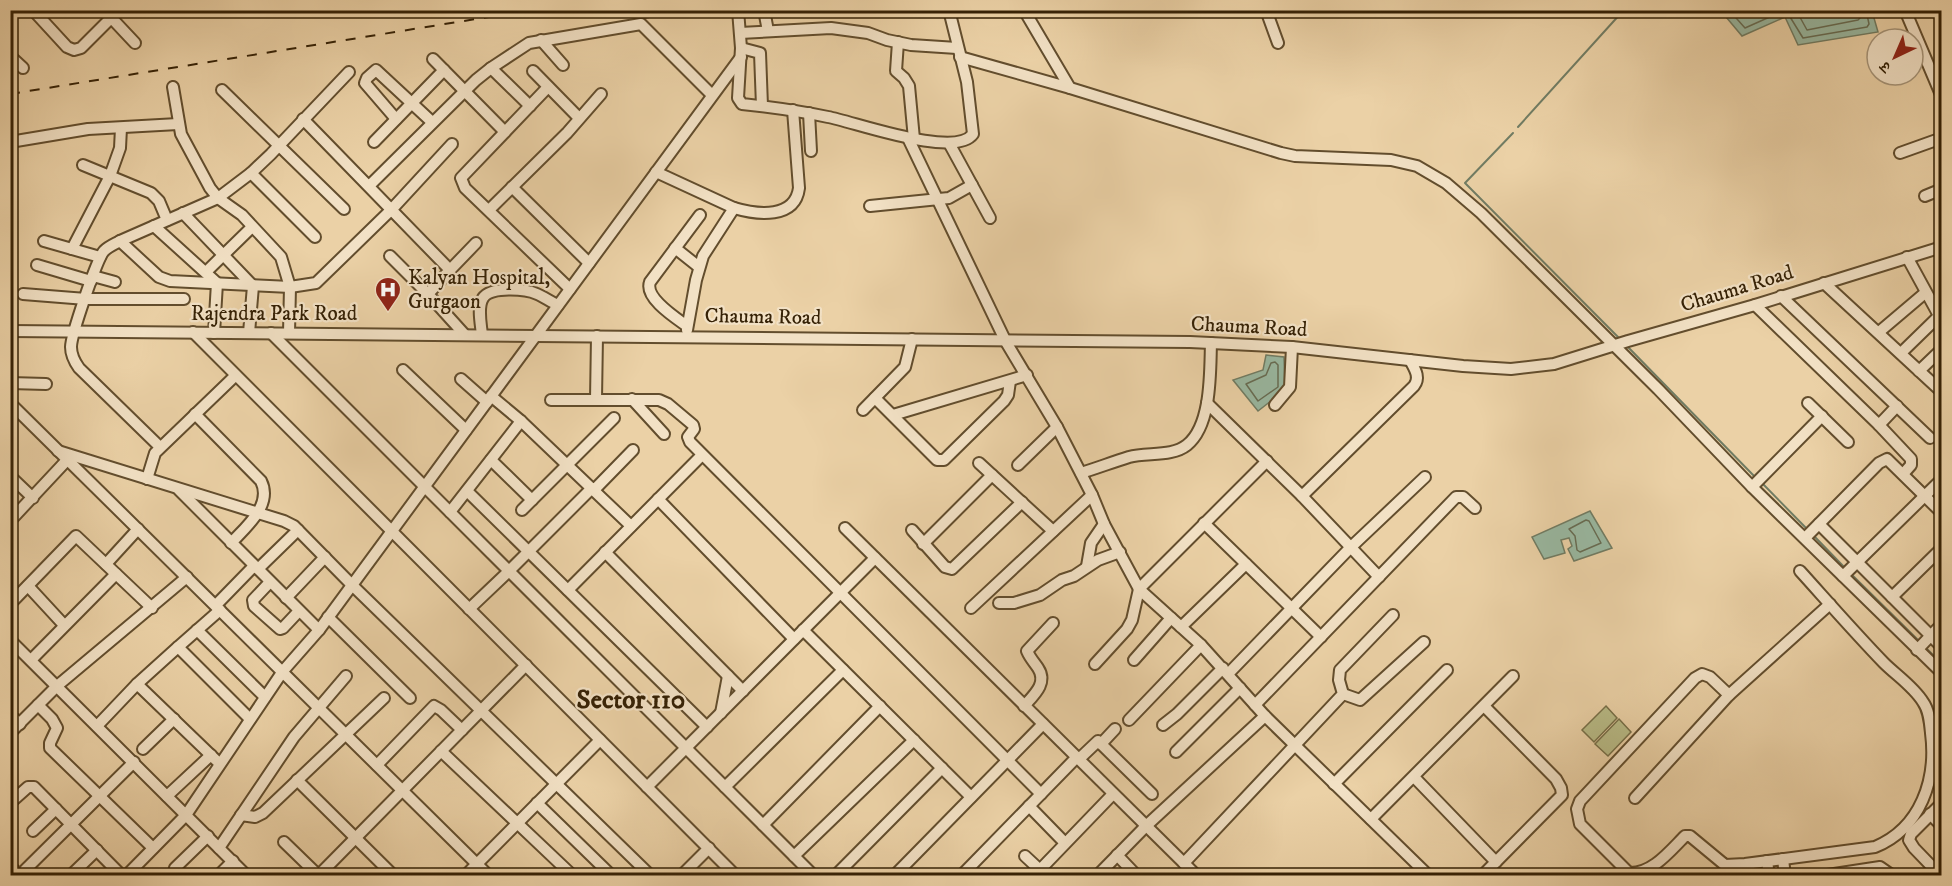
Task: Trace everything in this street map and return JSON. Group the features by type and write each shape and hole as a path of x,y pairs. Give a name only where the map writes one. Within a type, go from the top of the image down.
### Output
{"street":[{"path":"634,10 638,12 655,10"},
{"path":"738,10 741,52 739,101 741,104 793,110 841,119 911,138 949,143 963,141 973,134 967,82 950,10"},
{"path":"764,10 768,31"},
{"path":"1024,10 1070,88"},
{"path":"1266,10 1278,43"},
{"path":"1905,10 1941,97"},
{"path":"40,13 67,47 74,50 81,48 111,13 135,43"},
{"path":"370,185 432,122 491,68 524,45 541,40 641,24 712,95"},
{"path":"740,33 831,28 868,33 898,42 959,53 1281,153 1295,156 1391,160 1417,166 1446,183 1481,213 1620,344 1752,487 1843,576 1923,644 1941,647"},
{"path":"541,40 563,65"},
{"path":"898,42 896,71 909,86 911,138 936,200 1006,342 1057,427 1138,589 1201,645 1265,716 1428,876"},
{"path":"10,803 24,789 34,787 124,876 186,815 283,671 319,630 656,172 741,52"},
{"path":"741,52 760,53 762,106"},
{"path":"10,56 23,68"},
{"path":"433,59 505,132"},
{"path":"491,68 530,106"},
{"path":"396,119 365,83 376,70 432,122"},
{"path":"374,142 444,70"},
{"path":"533,71 579,118"},
{"path":"160,447 79,368 72,358 70,349 73,332 100,257 120,241 218,198 251,173 349,72"},
{"path":"173,87 181,134 202,174 218,198 233,208 281,257 290,287 289,333"},
{"path":"548,87 461,178 465,188 570,288"},
{"path":"222,90 344,209"},
{"path":"489,210 601,94"},
{"path":"656,172 746,212 766,213 787,209 794,204 799,188 793,110"},
{"path":"809,113 811,151"},
{"path":"303,119 370,185 450,270"},
{"path":"10,142 88,129 178,124"},
{"path":"72,249 110,176 120,148 121,128"},
{"path":"1900,153 1941,138"},
{"path":"949,143 990,218"},
{"path":"120,241 164,280 290,287 316,283 392,209 452,144"},
{"path":"83,165 151,193 159,201 167,220"},
{"path":"251,173 315,237"},
{"path":"870,206 953,197 972,186"},
{"path":"512,187 589,263"},
{"path":"1924,196 1941,189"},
{"path":"686,331 699,267 706,249 734,208"},
{"path":"183,213 253,286 249,333"},
{"path":"686,331 650,293 648,287 700,215"},
{"path":"154,226 217,283 214,333"},
{"path":"206,272 252,227"},
{"path":"44,241 100,257"},
{"path":"428,294 476,243"},
{"name":"Chauma Road","path":"536,335 597,336 686,331 1006,342 1211,343 1292,347 1463,366 1511,369 1554,364 1941,247"},
{"path":"675,248 699,267"},
{"path":"390,256 465,334"},
{"path":"1901,353 1940,319 1907,257"},
{"path":"37,265 92,279 115,282"},
{"path":"1824,283 1940,389"},
{"path":"482,335 480,308 482,299 487,294 495,291 524,290 536,293 558,305"},
{"path":"1879,332 1925,293"},
{"path":"23,294 86,300 184,299"},
{"path":"1781,297 1930,438"},
{"path":"1755,305 1911,459 1911,465 1903,474"},
{"name":"Rajendra Park Road","path":"10,331 536,335"},
{"path":"193,332 736,876"},
{"path":"271,333 814,876"},
{"path":"596,399 597,336"},
{"path":"863,410 905,367 912,339"},
{"path":"1081,473 1131,456 1170,452 1187,445 1196,433 1207,403 1211,343"},
{"path":"1275,405 1290,387 1292,347"},
{"path":"1919,371 1941,349"},
{"path":"1302,496 1418,381 1410,360"},
{"path":"403,370 466,430"},
{"path":"893,415 1027,375"},
{"path":"147,479 155,453 160,447 235,376"},
{"path":"461,379 521,420 631,526"},
{"path":"875,398 937,460 944,460 1004,401 1008,395 1010,381"},
{"path":"10,383 46,384"},
{"path":"551,400 659,400 676,410 693,425 694,429 688,439 702,455 1041,794"},
{"path":"522,510 629,400"},
{"path":"629,400 664,434"},
{"path":"10,403 489,876"},
{"path":"1207,403 1302,496 1379,577"},
{"path":"1808,403 1848,442"},
{"path":"1879,425 1897,406"},
{"path":"195,414 261,481 264,491 258,514 231,543"},
{"path":"1752,487 1822,416"},
{"path":"450,512 521,420"},
{"path":"1018,465 1057,427"},
{"path":"469,609 633,450"},
{"path":"58,451 284,521 298,530 651,876"},
{"path":"567,590 702,455"},
{"path":"10,521 68,459"},
{"path":"1805,538 1882,460 1887,459 1941,513"},
{"path":"491,460 532,500"},
{"path":"1095,664 1127,629 1132,620 1138,589 1267,461"},
{"path":"979,463 1053,531"},
{"path":"923,544 992,475"},
{"path":"10,476 33,498"},
{"path":"1163,725 1292,609 1350,548 1425,477"},
{"path":"1843,576 1941,479"},
{"path":"176,488 319,630"},
{"path":"467,491 707,727"},
{"path":"970,608 1092,495"},
{"path":"1255,705 1456,497 1463,497 1474,508"},
{"path":"658,499 794,639"},
{"path":"912,530 945,567 952,569 1022,502"},
{"path":"1087,566 1091,543 1104,524"},
{"path":"1204,524 1321,637"},
{"path":"1819,524 1892,597 1941,673"},
{"path":"845,528 1197,876"},
{"path":"106,564 138,529"},
{"path":"97,726 137,684 197,630 256,567 298,530"},
{"path":"10,604 76,536 152,608"},
{"path":"1892,597 1941,548"},
{"path":"605,552 743,691"},
{"path":"999,603 1014,603 1040,595 1098,560 1120,552"},
{"path":"286,598 325,557"},
{"path":"647,787 875,558"},
{"path":"1181,627 1246,564"},
{"path":"1730,695 1710,677 1702,674 1695,678 1580,801 1577,808 1580,824 1629,873 1641,874 1685,837 1690,836 1725,865 1875,847 1907,824 1927,791 1930,781 1932,742 1930,720 1923,702 1800,571"},
{"path":"31,660 116,574"},
{"path":"10,733 57,686 187,577"},
{"path":"270,582 253,600 254,606 279,629 283,628 299,611"},
{"path":"28,586 64,625"},
{"path":"1635,798 1730,695 1830,604"},
{"path":"1343,694 1339,680 1340,670 1393,615"},
{"path":"328,617 410,698"},
{"path":"1134,660 1171,618"},
{"path":"1024,706 1039,689 1041,681 1038,668 1027,651 1053,623"},
{"path":"1923,644 1941,624"},
{"path":"197,630 265,697"},
{"path":"803,630 971,796"},
{"path":"10,640 247,876"},
{"path":"1343,694 1360,700 1425,642"},
{"path":"1129,720 1201,645"},
{"path":"178,647 250,719"},
{"path":"284,842 318,875 526,666"},
{"path":"725,787 843,670"},
{"path":"1334,784 1447,670"},
{"path":"219,848 294,737 346,676"},
{"path":"721,714 728,676"},
{"path":"1371,819 1513,676"},
{"path":"137,684 219,763"},
{"path":"1176,752 1240,688"},
{"path":"1184,863 1343,694"},
{"path":"241,815 255,817 263,813 384,698"},
{"path":"38,705 52,719 57,728 50,748 153,848"},
{"path":"377,765 434,706 437,706 462,730"},
{"path":"763,825 880,706"},
{"path":"1482,876 1562,795 1556,779 1484,706"},
{"path":"10,715 20,724"},
{"path":"1097,876 1146,826 1265,716"},
{"path":"143,749 174,719"},
{"path":"894,876 1042,724"},
{"path":"1101,744 1115,729"},
{"path":"465,876 600,740"},
{"path":"794,856 914,740"},
{"path":"961,876 1041,794 1098,741 1152,794"},
{"path":"441,751 573,876"},
{"path":"167,796 211,755"},
{"path":"10,866 22,873 134,762"},
{"path":"835,876 942,768"},
{"path":"1414,777 1496,862"},
{"path":"297,780 394,876"},
{"path":"1025,856 1037,873 1113,794"},
{"path":"537,803 612,876"},
{"path":"1941,803 1911,834 1909,840 1941,876"},
{"path":"1029,806 1065,843"},
{"path":"33,831 56,809"},
{"path":"1930,814 1941,826"},
{"path":"172,876 175,868 208,836"},
{"path":"681,876 709,848"},
{"path":"70,876 97,850"},
{"path":"1117,855 1137,876"},
{"path":"1783,859 1785,876"},
{"path":"218,876 233,861"},
{"path":"1767,861 1769,876"},
{"path":"1821,876 1880,867 1888,875"}],"shaded area":[{"path":"1606,706 1617,718 1594,742 1582,730"},
{"path":"1619,719 1631,732 1608,756 1595,744"}],"water":[{"path":"1721,11 1872,11 1877,27 1865,27 1865,34 1798,45 1785,17 1742,36"},
{"path":"1266,355 1284,357 1285,390 1258,411 1233,380 1263,370"},
{"path":"1590,511 1612,548 1574,561 1568,549 1572,546 1569,538 1561,540 1565,553 1544,559 1532,537"}],"waterway":[{"path":"1518,127 1622,12 1620,10"},
{"path":"1513,133 1465,183 1620,339"},
{"path":"1626,345 1756,478"},
{"path":"1761,482 1807,529"},
{"path":"1813,535 1846,569"},
{"path":"1850,573 1919,641"},
{"path":"1925,647 1942,664"}],"railway":[{"path":"10,94 532,10"}],"place":[{"name":"Kalyan Hospital, Gurgaon","path":"388,313"}],"district":[{"name":"Sector 110","path":"631,700"}]}
